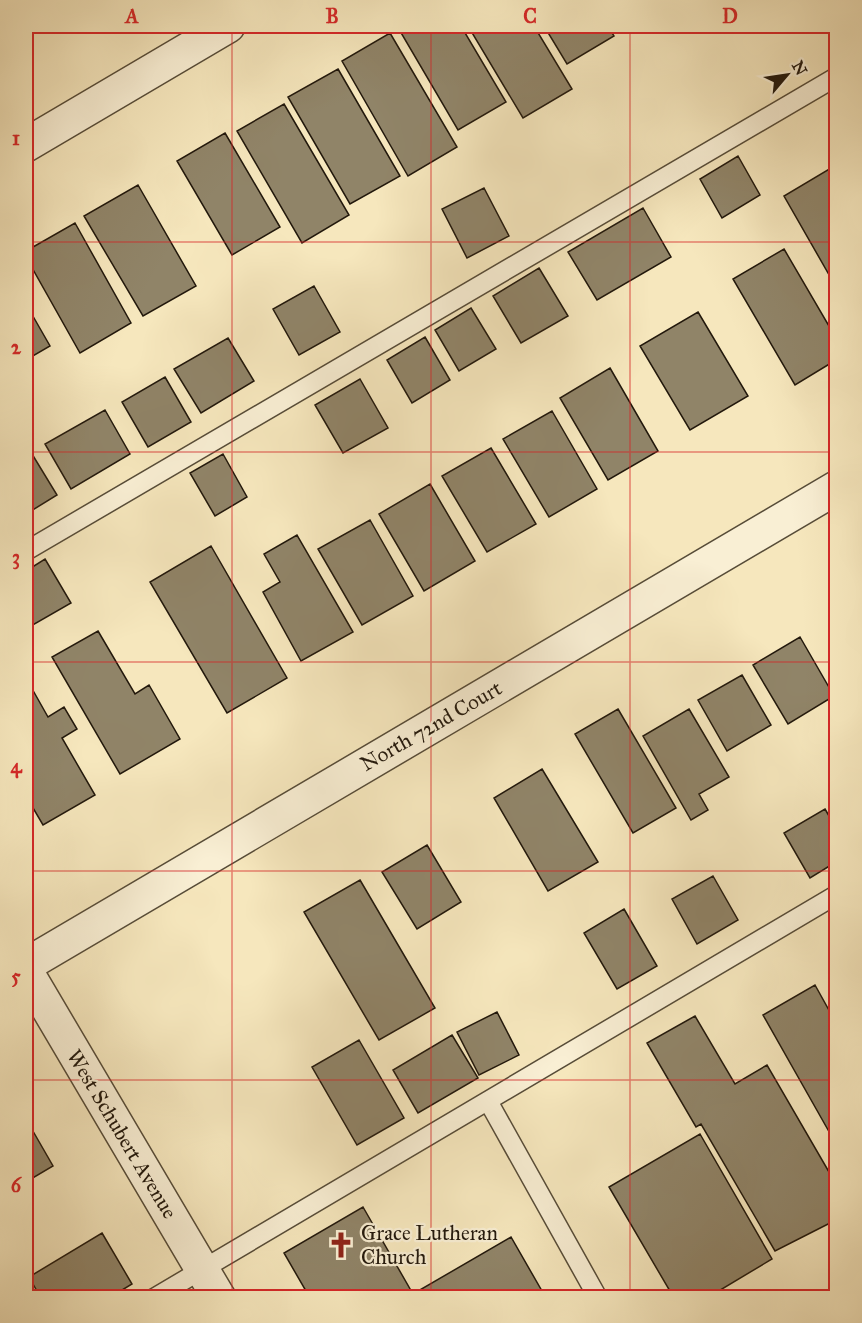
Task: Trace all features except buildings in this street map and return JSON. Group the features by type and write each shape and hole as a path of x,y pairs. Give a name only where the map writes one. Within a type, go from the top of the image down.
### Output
{"street":[{"path":"26,145 228,26"},
{"name":"North 72nd Court","path":"26,965 837,488"},
{"name":"West Schubert Avenue","path":"26,971 219,1298"}],"lane":[{"path":"26,551 837,77"},
{"path":"154,1298 837,895"},
{"path":"488,1101 598,1298"}],"place":[{"name":"Grace Lutheran Church","path":"341,1245"}]}
